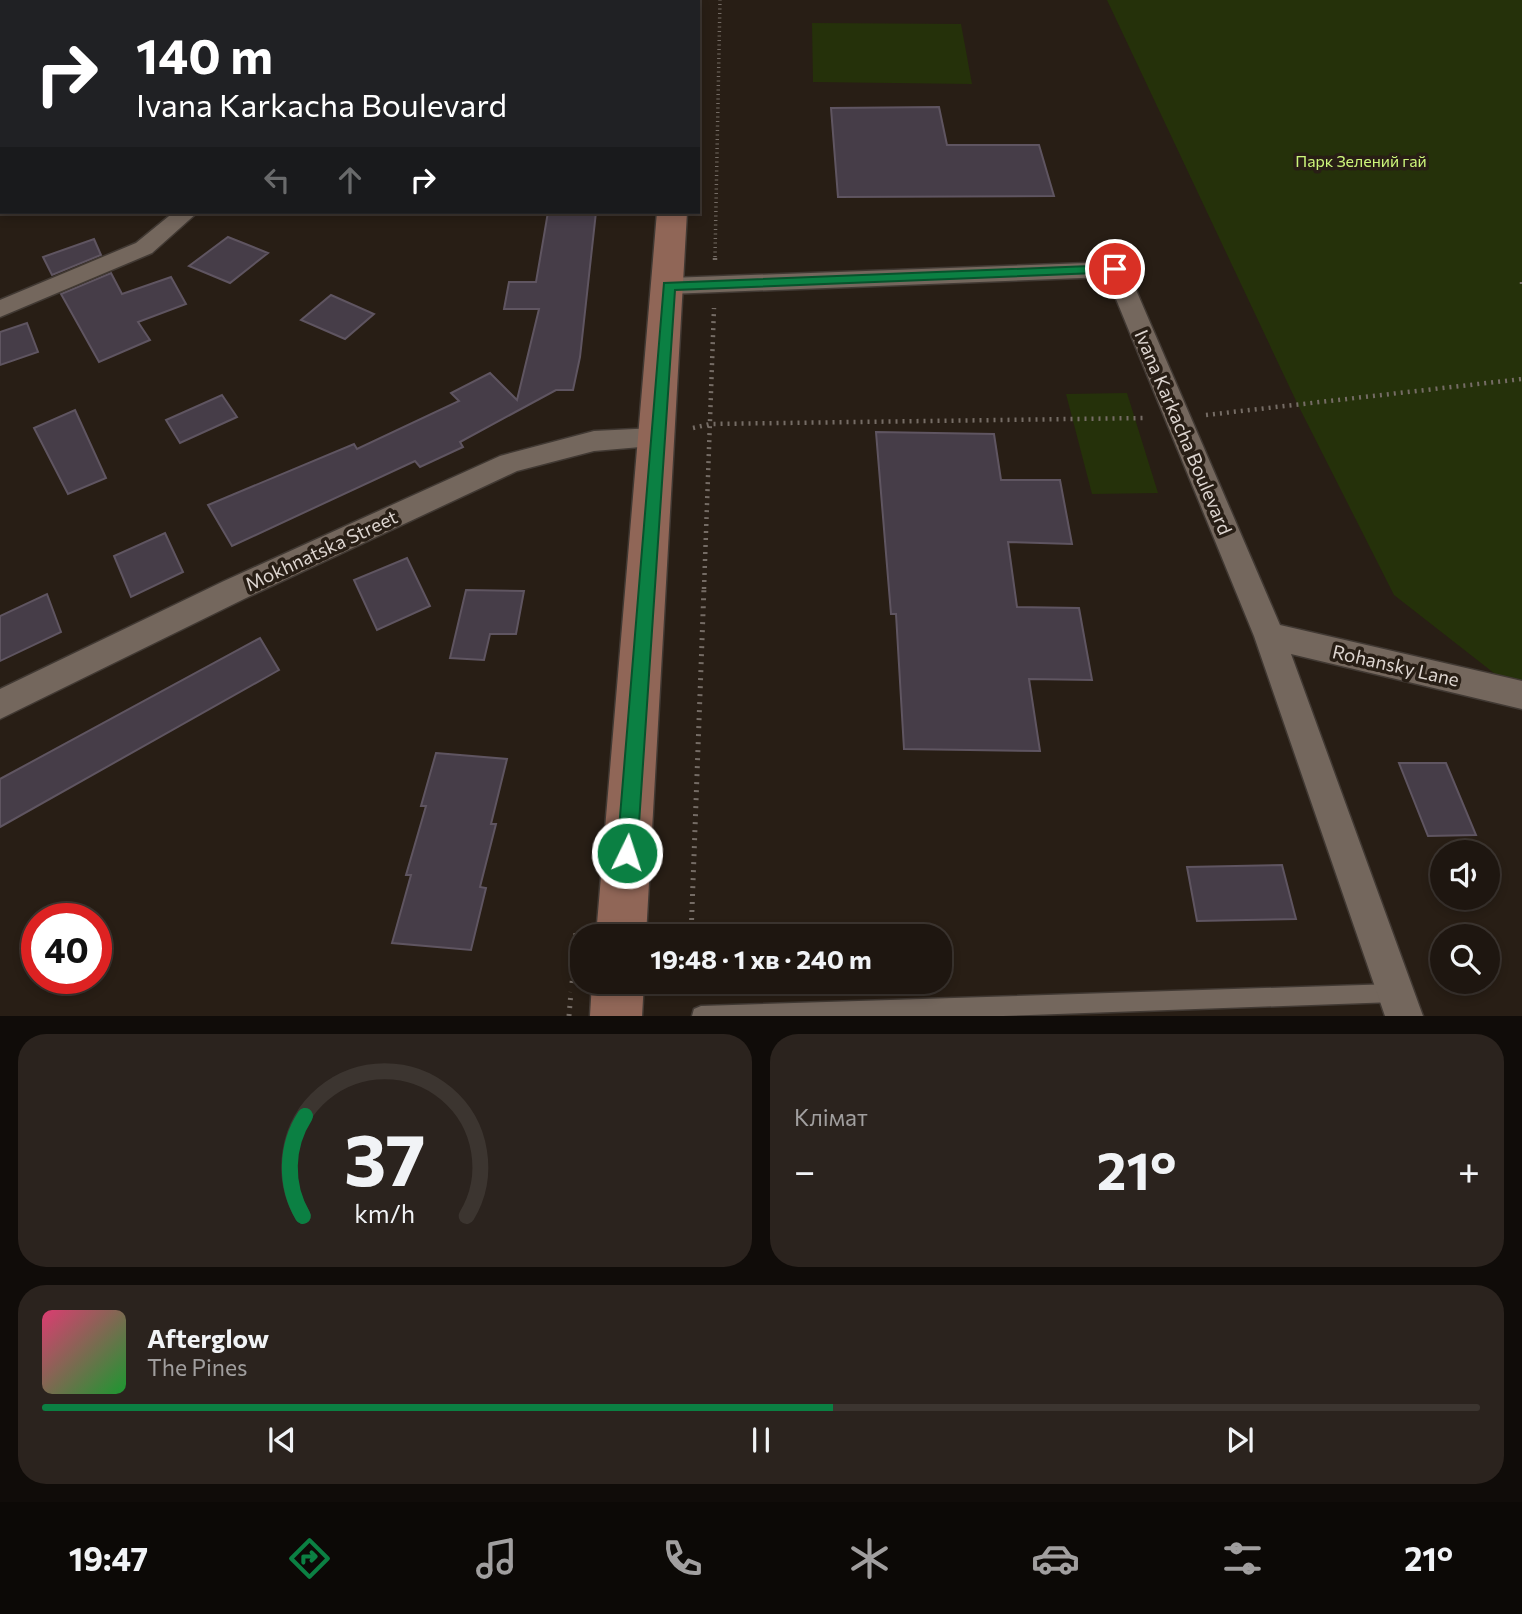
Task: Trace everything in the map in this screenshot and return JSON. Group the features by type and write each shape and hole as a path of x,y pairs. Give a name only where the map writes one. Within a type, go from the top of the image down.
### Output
{"street":[{"path":"0,309 144,248 185,214"},
{"path":"622,924 655,439 669,286 672,214"},
{"name":"Ivana Karkacha Boulevard","path":"669,286 1115,269 1269,636 1400,1004"},
{"name":"Mokhnatska Street","path":"0,705 234,590 509,463 594,441 655,439"},
{"name":"Rohansky Lane","path":"1269,636 1522,695"},
{"path":"616,1016 617,994"}],"lane":[{"path":"701,1016 1400,1004"}],"path":[{"path":"691,924 710,424 720,0"},
{"path":"655,439 710,424 1177,418 1522,379"}],"green space":[{"name":"Парк Зелений гай","path":"1107,0 1522,0 1522,695 1394,595 1298,405"},
{"path":"812,23 961,24 972,84 813,82"},
{"path":"1127,393 1158,493 1092,494 1066,394"}],"building":[{"path":"939,107 947,145 1039,145 1054,196 838,197 831,108"},
{"path":"548,214 596,214 580,357 573,390 556,390 460,442 463,447 420,467 415,461 232,546 208,505 354,444 357,449 459,401 451,393 490,373 517,400 539,309 504,309 509,282 536,282"},
{"path":"228,237 268,253 230,283 189,266"},
{"path":"94,239 101,255 52,275 43,257"},
{"path":"111,273 122,294 171,277 186,304 138,322 150,340 99,362 61,294"},
{"path":"331,295 374,314 345,339 301,320"},
{"path":"27,323 38,352 0,365 0,332"},
{"path":"222,395 237,417 180,443 166,420"},
{"path":"75,410 106,478 68,494 34,428"},
{"path":"876,432 994,434 1001,480 1060,480 1072,544 1008,542 1017,607 1079,608 1092,680 1029,679 1040,751 904,749 896,614 891,614"},
{"path":"165,533 183,572 131,597 114,556"},
{"path":"407,558 430,606 377,630 354,580"},
{"path":"466,590 524,591 516,634 490,634 484,660 450,658"},
{"path":"47,594 61,632 0,661 0,616"},
{"path":"260,638 279,670 0,827 0,779"},
{"path":"436,753 507,759 491,824 496,824 480,887 486,888 471,950 392,943 411,875 406,875 426,806 421,806"},
{"path":"1399,763 1446,763 1476,835 1428,836"},
{"path":"1282,865 1296,919 1197,921 1187,867"}],"route":[{"path":"627,853 655,439 669,286 1115,269"}]}
